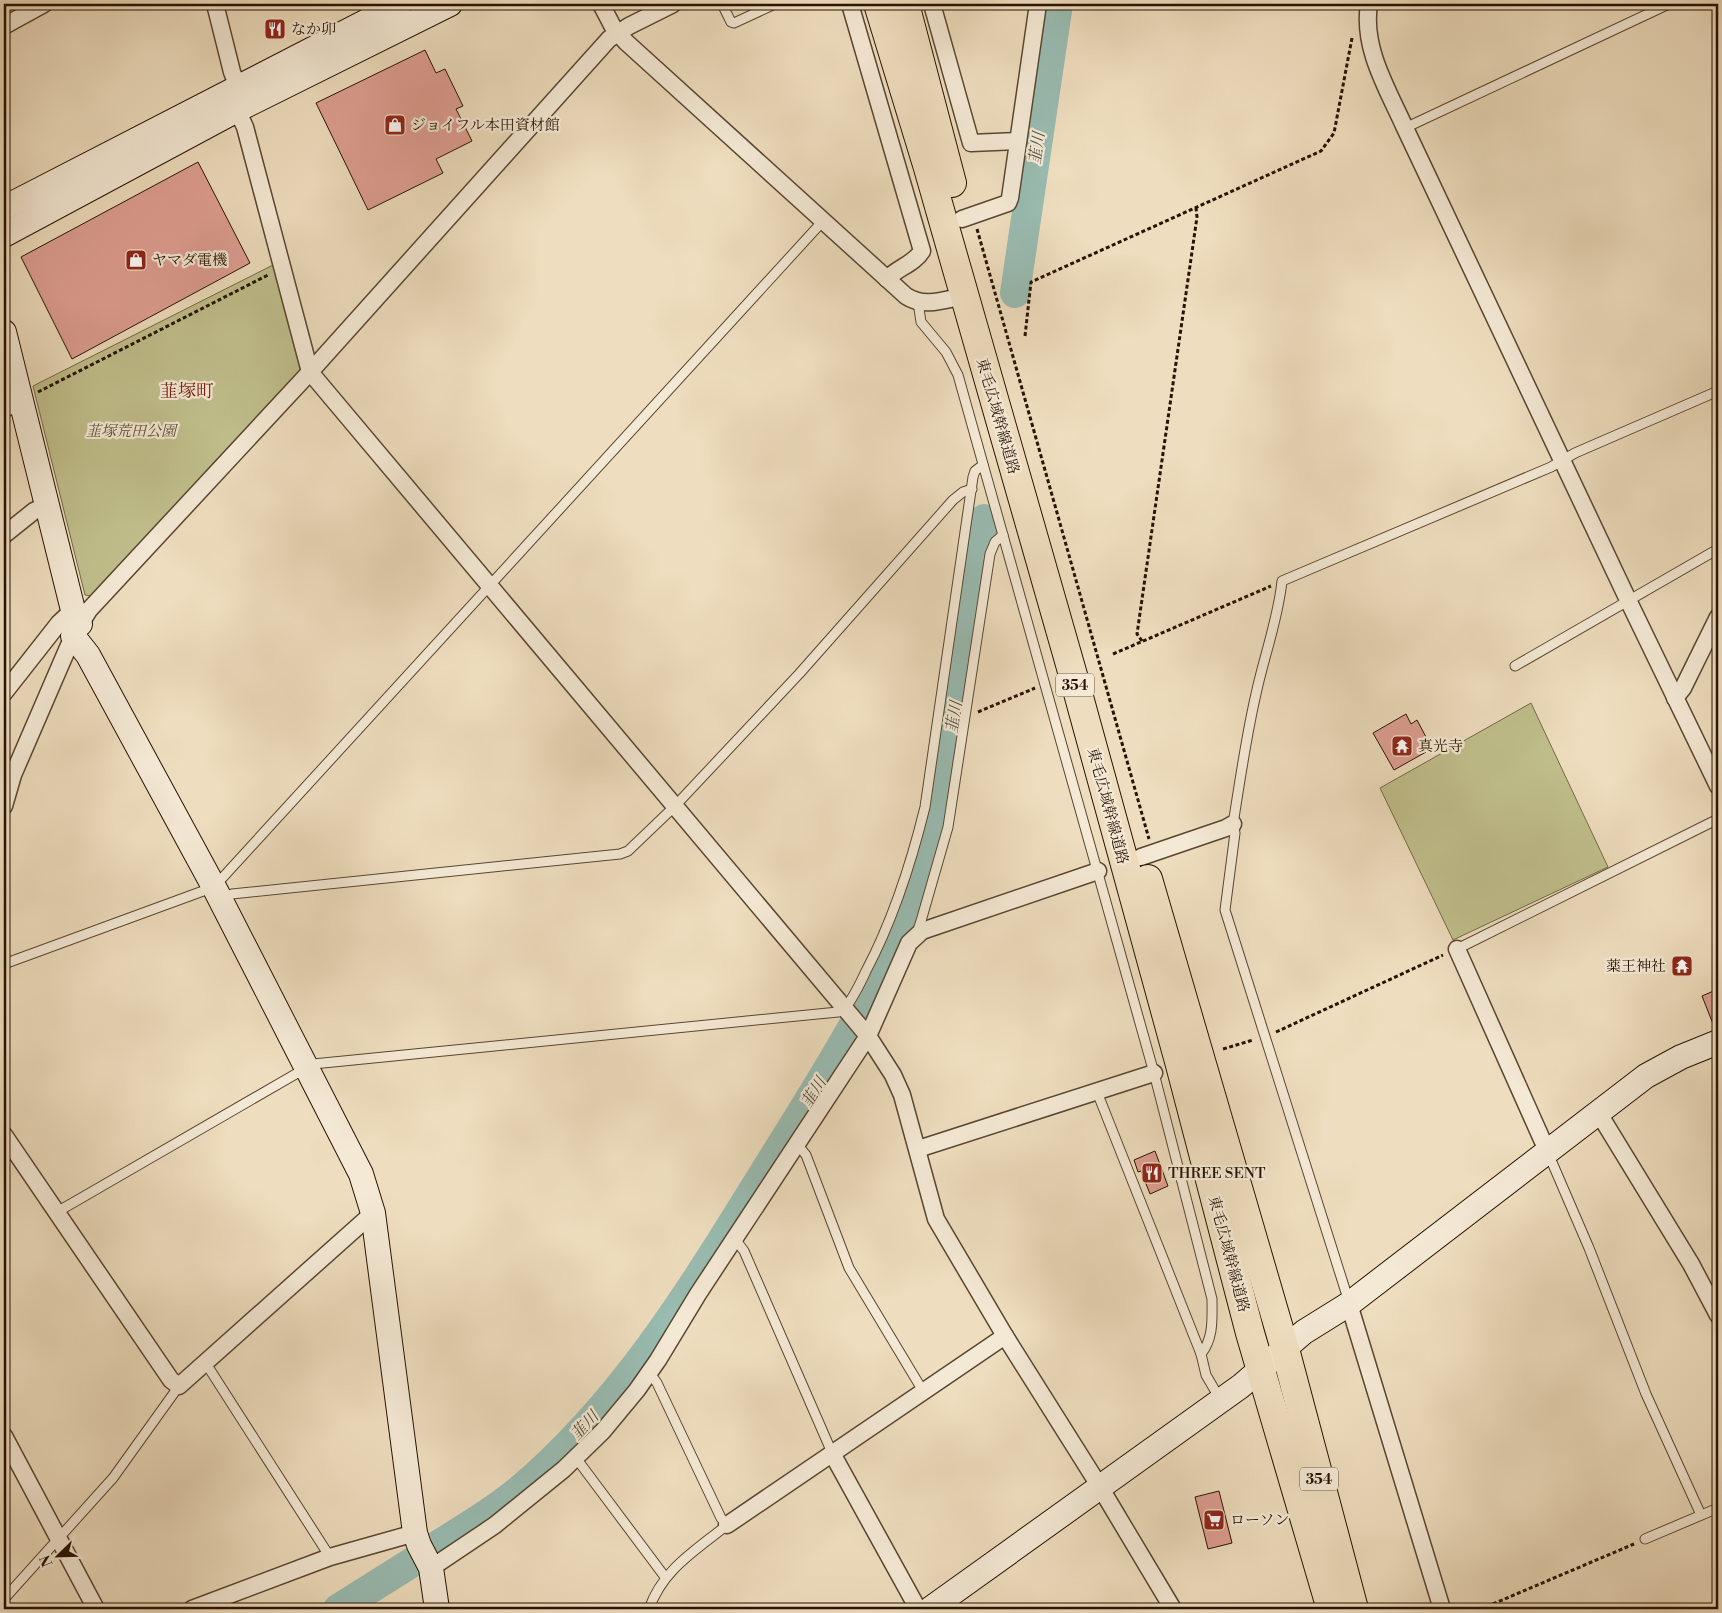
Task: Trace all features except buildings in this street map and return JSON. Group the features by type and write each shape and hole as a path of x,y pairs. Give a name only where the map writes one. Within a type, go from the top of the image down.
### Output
{"highway":[{"name":"東毛広域幹線道路","path":"878,4 1075,684 1260,1370 1331,1609"},
{"name":"東毛広域幹線道路","path":"906,4 970,225 1088,658 1145,847 1285,1348 1354,1609"}],"street":[{"path":"4,26 44,4"},
{"path":"215,4 232,72 238,87"},
{"path":"4,208 400,4"},
{"path":"4,235 238,110 450,4"},
{"path":"601,4 618,33 906,296 918,302 932,302 964,296"},
{"path":"4,806 13,775 76,623 310,372 602,47 618,33 673,4"},
{"path":"850,4 922,251 887,279"},
{"path":"932,4 971,143 1018,141"},
{"path":"970,225 1008,203 1038,4"},
{"path":"1369,4 1366,21 1372,54 1404,128 1563,460 1628,602 1718,786"},
{"path":"238,110 245,126 310,372 866,1033 893,1075 918,1149 936,1219 1005,1336 1100,1486 1173,1609"},
{"path":"4,332 13,404 47,505 76,623 88,655 216,892 361,1174 373,1213 415,1534 418,1545 431,1568 437,1609"},
{"path":"4,535 34,511 47,505"},
{"path":"1674,698 1683,688 1718,617"},
{"path":"4,693 59,623 76,623"},
{"path":"1145,847 1226,828 1233,824"},
{"path":"431,1568 518,1508 576,1458 613,1419 649,1372 797,1144 866,1033 909,943 922,931 1098,872"},
{"path":"1457,949 1548,1153"},
{"path":"930,1609 1220,1400 1260,1370 1304,1332 1349,1304 1646,1076 1681,1057 1718,1042"},
{"path":"918,1149 1154,1073"},
{"path":"1598,1112 1691,1264 1718,1315"},
{"path":"4,1135 171,1380 179,1386 373,1213"},
{"path":"1349,1304 1442,1609"},
{"path":"727,1525 833,1455 1005,1336"},
{"path":"4,1436 96,1609"},
{"path":"833,1455 918,1609"},
{"path":"192,1609 330,1557 415,1534"}],"lane":[{"path":"722,4 731,22 734,23 775,4"},
{"path":"1404,128 1669,4"},
{"path":"216,892 823,221"},
{"path":"918,302 921,322 954,364 1154,1073 1212,1299 1211,1333 1206,1348 1201,1354"},
{"path":"1349,1304 1225,910 1235,833 1233,824 1256,693 1280,602 1282,581 1718,391"},
{"path":"57,1212 308,1068 320,1063 847,1011 877,951 891,916 907,874 925,808 972,489 975,472 983,465"},
{"path":"4,964 216,892 242,893 620,854 636,845 675,806 799,674 953,500 972,489"},
{"path":"922,931 919,927 948,826 990,554 995,542 1003,535"},
{"path":"1515,666 1718,549"},
{"path":"1457,949 1718,819"},
{"path":"1097,1092 1201,1354 1206,1374 1220,1400"},
{"path":"797,1144 806,1155 849,1268 923,1391"},
{"path":"1548,1153 1589,1248 1646,1394 1701,1515"},
{"path":"735,1239 744,1251 833,1455"},
{"path":"205,1362 330,1557"},
{"path":"649,1372 657,1383 721,1518 727,1525 665,1577 655,1592 649,1609"},
{"path":"4,1599 113,1478 179,1386"},
{"path":"576,1458 665,1577"},
{"path":"1645,1539 1718,1508"}],"path":[{"path":"1025,336 1031,282 1322,151 1334,133 1353,36 1366,21"},
{"path":"1142,641 1137,634 1197,217 1196,208"},
{"path":"970,225 1145,847"},
{"path":"13,404 271,273"},
{"path":"1113,654 1282,581"},
{"path":"966,718 1044,684"},
{"path":"1223,1049 1265,1036 1457,949"},
{"path":"1481,1609 1645,1539"}],"green space":[{"name":"韮塚荒田公園","path":"275,264 303,371 91,596 85,595 33,386"},
{"path":"1531,703 1608,867 1453,940 1380,788"}],"waterway":[{"name":"韮川","path":"1015,293 1058,4"},
{"name":"韮川","path":"430,1550 485,1516 516,1493 556,1457 593,1418 628,1376 691,1289 720,1244 842,1046 880,976 912,901 931,844 942,790 984,519"},
{"name":"韮川","path":"338,1609 419,1558"}],"place":[{"name":"なか卯","path":"275,29"},
{"name":"ジョイフル本田資材館","path":"395,125"},
{"name":"ヤマダ電機","path":"136,260"},
{"name":"真光寺","path":"1402,746"},
{"name":"薬王神社","path":"1682,966"},
{"name":"THREE SENT","path":"1152,1173"},
{"name":"ローソン","path":"1214,1520"}],"district":[{"name":"韮塚町","path":"187,391"}]}
